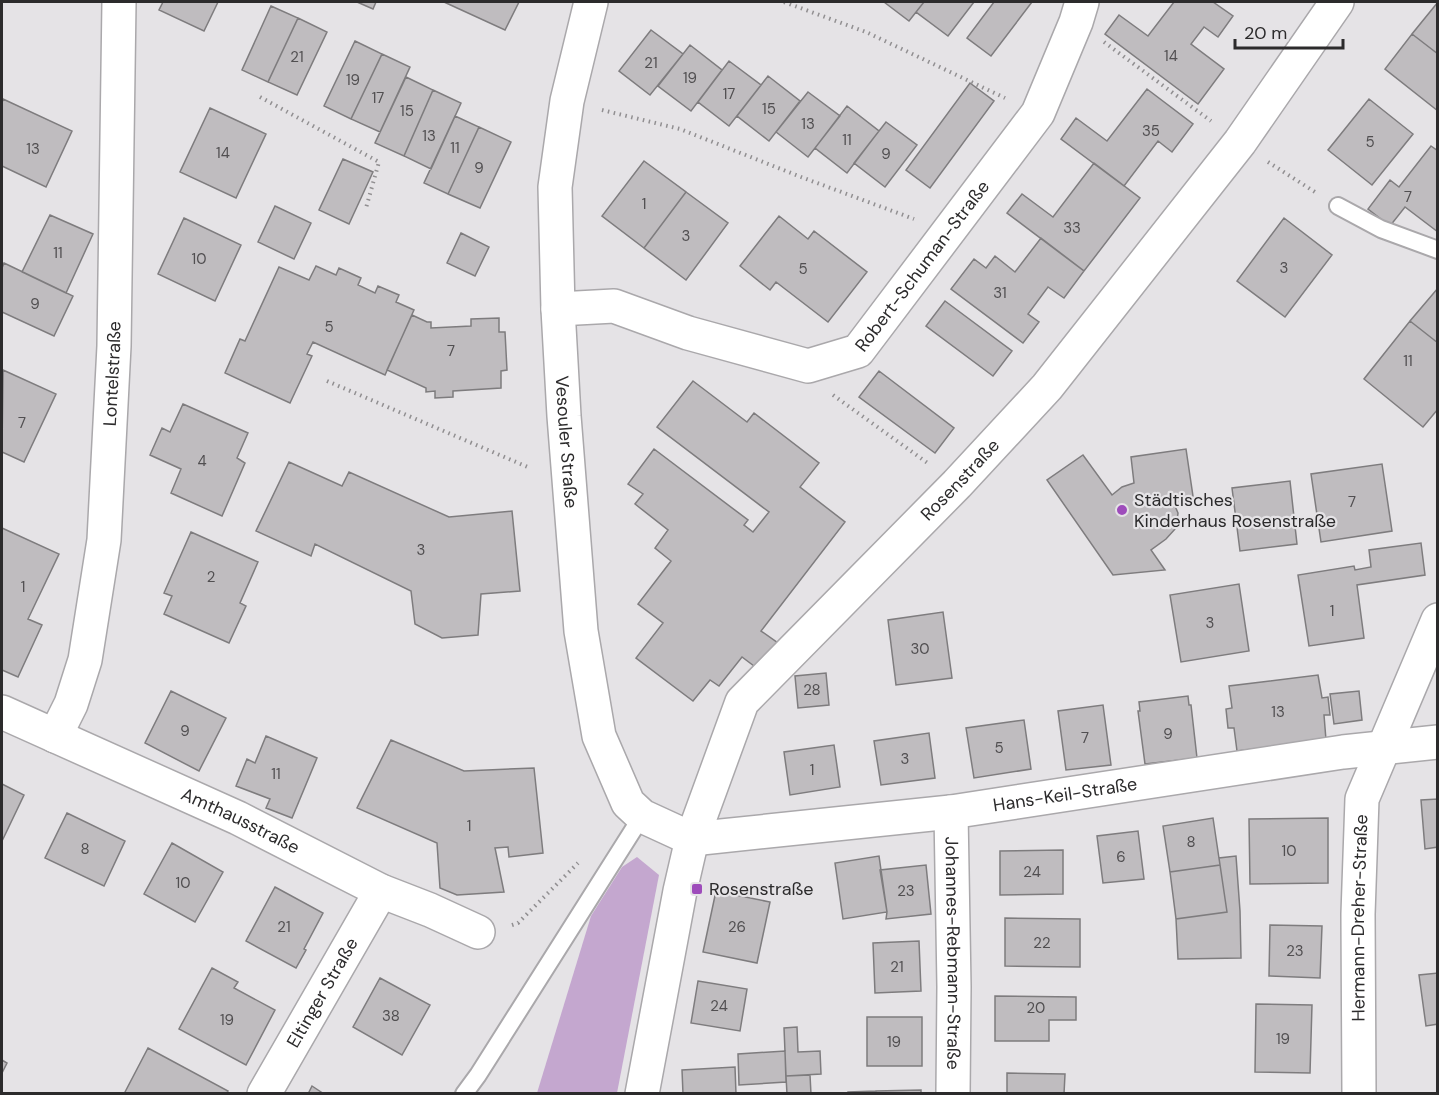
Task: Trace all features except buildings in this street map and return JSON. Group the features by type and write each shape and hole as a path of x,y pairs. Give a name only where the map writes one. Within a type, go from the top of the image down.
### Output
{"street":[{"name":"Lontelstraße","path":"56,736 71,704 85,660 104,540 114,346 119,2"},
{"name":"Vesouler Straße","path":"591,2 567,101 555,188 564,416 581,631 599,736 628,803 642,816 692,839"},
{"name":"Rosenstraße","path":"642,1094 692,839 741,702 957,484 1047,387 1240,142 1337,2"},
{"name":"Robert-Schuman-Straße","path":"808,366 858,351 1038,113 1079,12"},
{"path":"558,309 614,306 688,333 808,366"},
{"name":"Hermann-Dreher-Straße","path":"1359,1094 1358,914 1362,799 1437,620"},
{"name":"Amthausstraße","path":"2,712 238,818 381,891 478,932"},
{"name":"Hans-Keil-Straße","path":"692,839 951,812 1343,752 1437,742"},
{"name":"Johannes-Rebmann-Straße","path":"951,812 953,1094"},
{"name":"Eltinger Straße","path":"264,1094 381,891"}],"lane":[{"path":"1338,206 1381,229 1437,250"},
{"path":"464,1094 642,816"}],"path":[{"path":"784,2 866,32 1038,113"},
{"path":"1079,12 1240,142 1291,178 1338,206"},
{"path":"260,97 379,162 366,208"},
{"path":"567,101 681,129 949,232"},
{"path":"808,366 819,385 957,484"},
{"path":"327,381 530,468"},
{"path":"478,932 518,923 581,860"}],"shaded area":[{"path":"637,857 659,875 617,1093 537,1093 591,916 622,867"}],"place":[{"name":"Städtisches Kinderhaus Rosenstraße","path":"1122,510"},
{"name":"Rosenstraße","path":"697,889"}]}
